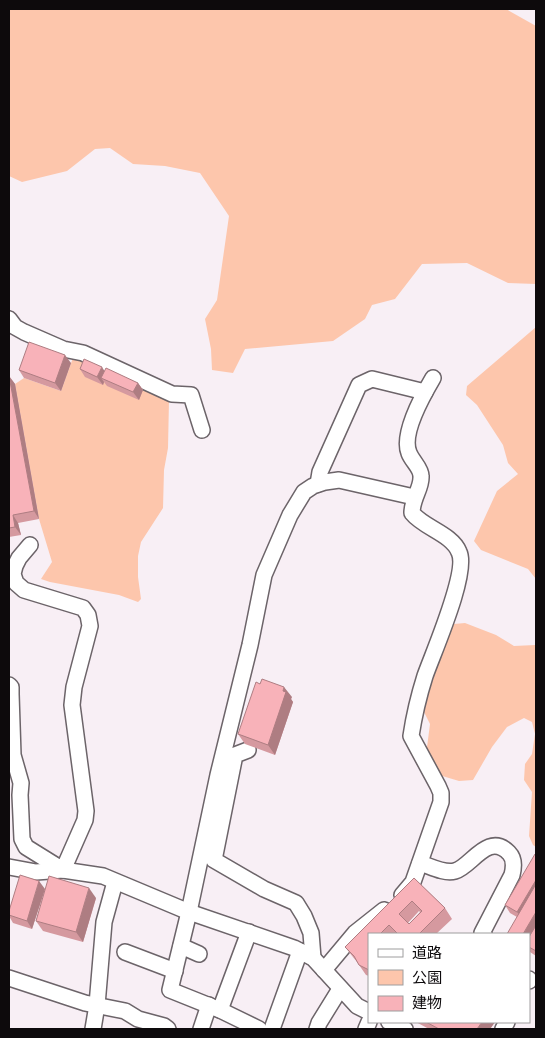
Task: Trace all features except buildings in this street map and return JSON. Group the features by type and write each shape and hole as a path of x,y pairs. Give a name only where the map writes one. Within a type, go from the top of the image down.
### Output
{"street":[{"path":"9,319 15,327 24,332 63,349 84,353 172,394 191,394 202,430"},
{"path":"324,970 355,933 406,892 413,882 441,802 441,793 411,736 425,677 445,625 461,563 460,552 455,546 442,534 426,526 412,513 414,497 422,478 408,453 407,437 425,392 433,378"},
{"path":"318,484 320,472 359,385 372,379 425,392"},
{"path":"259,1029 215,1008 170,990 189,912 218,775 250,645 264,575 290,515 304,492 318,484 339,480 414,497"},
{"path":"30,545 15,566 13,574 16,583 24,590 83,608 88,616 90,626 74,687 72,705 86,811 85,820 63,870"},
{"path":"9,685 11,687 13,755 21,783 22,839 26,847 63,870"},
{"path":"248,750 235,755 214,860 264,889 296,903 311,933 306,954 272,1029"},
{"path":"420,864 446,871 455,871 486,848 502,848 508,852 512,858 514,868 512,875 482,933"},
{"path":"9,867 36,872 63,870 94,874 126,884 189,912 306,954 324,970 356,1006 368,1012"},
{"path":"93,1029 97,1005 104,922 115,882"},
{"path":"200,1029 215,1008 249,932"},
{"path":"181,946 199,954"},
{"path":"125,952 175,971"},
{"path":"14,976 65,991 97,1005 125,1011 138,1019 164,1026 168,1029"},
{"path":"317,1029 340,988"},
{"path":"391,1023 405,1029"}],"green space":[{"path":"9,9 506,9 536,26 536,284 508,283 467,263 422,264 395,299 372,305 365,319 333,341 245,349 233,373 212,370 211,349 205,319 217,300 229,216 200,173 165,166 133,164 110,148 95,149 67,171 22,182 9,176"},
{"path":"536,327 536,579 528,569 481,550 474,541 497,491 518,474 508,463 503,445 477,405 466,395 467,386"},
{"path":"74,355 169,400 168,448 164,470 163,508 141,542 138,556 138,577 141,599 138,602 119,595 41,579 52,562 39,519 15,384 24,378 61,391"},
{"path":"465,623 496,635 514,646 535,645 536,637 536,847 529,836 532,792 524,780 525,764 532,754 535,734 532,722 524,718 507,727 492,747 473,780 459,781 439,775 426,755 430,724 422,708 434,666 454,624"}]}
